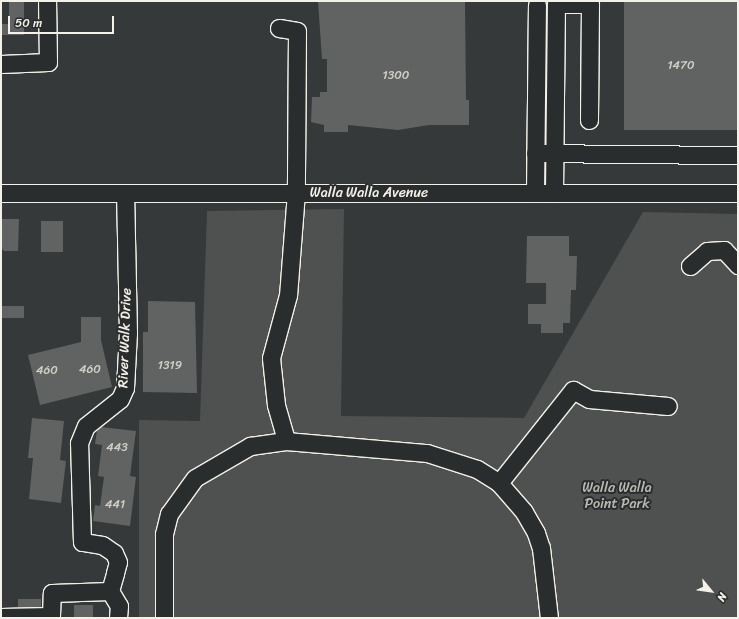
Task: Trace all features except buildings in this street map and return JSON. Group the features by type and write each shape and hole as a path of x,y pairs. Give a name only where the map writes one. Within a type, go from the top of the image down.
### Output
{"street":[{"path":"1,64 48,62 47,1"},
{"path":"554,193 556,4 590,4 589,120"},
{"path":"535,193 537,5"},
{"path":"279,28 297,31 296,192 288,295 271,358 276,405 286,440"},
{"path":"535,153 738,155"},
{"name":"Walla Walla Avenue","path":"1,193 738,193"},
{"name":"River Walk Drive","path":"110,591 118,562 114,553 102,544 82,542 81,434 91,420 120,400 125,388 128,333 125,193"},
{"path":"690,266 706,251 724,250 738,265"},
{"path":"499,483 573,390 589,398 668,406"},
{"path":"164,618 164,534 169,514 195,478 250,446 286,440 427,453 477,469 499,483 524,512 536,533 541,548 549,618"},
{"path":"1,617 51,616 52,593 110,591 118,606 118,618"}],"green space":[{"name":"Walla Walla Point Park","path":"344,209 341,416 524,418 643,212 738,214 738,618 139,618 139,420 200,421 207,211"}]}
